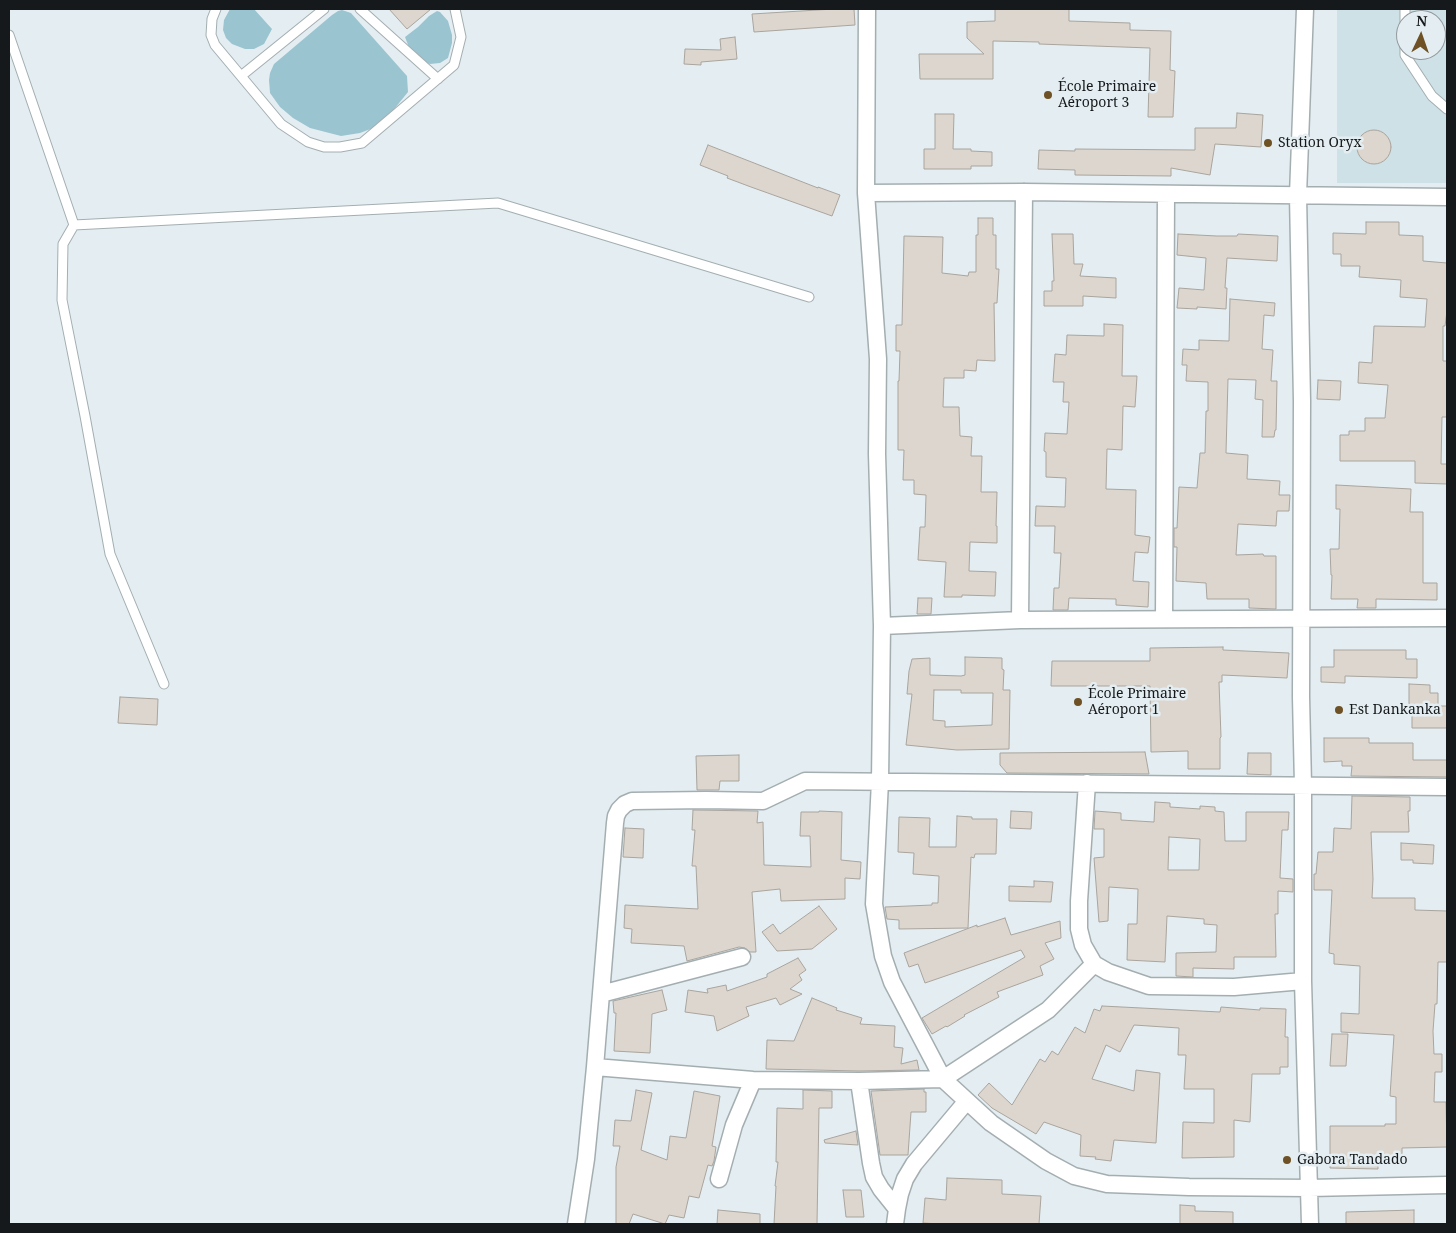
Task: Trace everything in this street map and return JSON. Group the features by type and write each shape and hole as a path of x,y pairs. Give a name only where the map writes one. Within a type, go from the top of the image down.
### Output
{"street":[{"path":"866,9 866,193 878,359 877,454 882,626 880,781 874,904 883,956 892,982 943,1079 991,1123 1046,1162 1074,1176 1106,1184 1189,1187 1447,1186"},
{"path":"1305,9 1298,195 1302,401 1301,697 1303,982 1310,1224"},
{"path":"866,193 1024,192 1447,197"},
{"path":"1020,620 1024,192"},
{"path":"1164,619 1166,194"},
{"path":"882,626 1020,620 1447,618"},
{"path":"576,1224 586,1158 595,1067 615,823 619,810 625,804 632,801 763,801 805,781 1447,787"},
{"path":"1087,783 1079,900 1079,928 1083,945 1094,964 1108,972 1149,986 1234,987 1303,982"},
{"path":"601,994 742,957"},
{"path":"595,1067 753,1080 859,1081 943,1079 1048,1010 1094,964"},
{"path":"720,1178 734,1125 753,1080"},
{"path":"859,1081 874,1177 896,1217"},
{"path":"896,1217 905,1179 914,1164 966,1102"}],"lane":[{"path":"216,9 212,19 211,35 215,45 281,124 308,142 340,147 362,144 454,65 461,37 455,9"},
{"path":"241,76 324,9"},
{"path":"360,9 438,79"},
{"path":"1405,9 1405,55 1432,96 1447,109"},
{"path":"9,34 74,225 63,244 62,300 110,554 164,684"},
{"path":"74,225 498,203 809,296"}],"shaded area":[{"path":"230,9 254,9 272,29 264,44 254,49 245,49 232,44 226,38 223,30 224,20"},
{"path":"1337,9 1447,9 1447,183 1337,183"},
{"path":"342,10 351,13 407,76 408,92 391,113 373,128 360,133 341,136 310,128 293,118 280,107 270,93 269,80 274,64 332,15"},
{"path":"437,11 448,21 452,43 448,58 440,63 430,64 419,59 410,50 405,37"}],"building":[{"path":"389,9 431,9 407,29"},
{"path":"854,9 855,25 754,32 752,14"},
{"path":"995,9 1069,9 1069,21 1130,23 1130,30 1171,31 1170,70 1175,71 1173,117 1148,117 1150,48 993,41 993,79 920,79 919,54 984,54 967,38 967,22 995,21"},
{"path":"735,37 737,59 701,62 701,65 684,64 685,49 721,50 720,39"},
{"path":"1237,113 1263,115 1261,147 1215,144 1210,175 1171,168 1171,176 1075,175 1075,170 1038,169 1039,150 1195,150 1195,128 1236,128"},
{"path":"935,114 954,114 953,149 992,152 992,166 971,166 971,169 924,169 924,149 935,149"},
{"path":"1374,130 1386,135 1391,147 1386,159 1374,164 1362,159 1357,147 1362,135"},
{"path":"708,145 840,195 832,216 727,178 728,176 700,165"},
{"path":"978,218 993,218 993,235 996,235 996,269 999,269 997,303 994,303 995,361 977,360 976,371 964,370 964,378 944,378 943,407 959,407 960,436 972,437 971,456 982,456 981,492 997,492 997,543 970,542 969,571 996,572 995,596 962,595 962,597 944,597 946,562 918,560 920,527 925,527 926,495 914,494 914,480 903,480 904,450 898,450 900,351 896,351 896,325 902,325 904,236 943,237 942,273 968,276 969,272 976,272"},
{"path":"1366,222 1399,222 1399,235 1423,236 1423,261 1447,263 1447,311 1445,326 1443,326 1443,361 1447,361 1447,417 1442,417 1441,464 1447,464 1447,484 1415,483 1415,461 1340,461 1340,435 1349,435 1349,431 1365,431 1365,418 1385,418 1388,385 1358,383 1359,362 1372,363 1374,326 1425,327 1427,299 1400,297 1401,280 1359,277 1360,266 1341,266 1341,254 1333,254 1333,233 1366,234"},
{"path":"1052,234 1073,234 1074,264 1083,264 1080,276 1116,278 1116,298 1083,296 1083,306 1044,306 1044,291 1052,291 1052,281 1054,281"},
{"path":"1178,234 1278,236 1277,261 1227,258 1226,309 1177,308 1179,288 1204,290 1206,258 1177,255"},
{"path":"1230,299 1275,303 1274,316 1264,315 1262,349 1273,350 1271,381 1277,381 1276,430 1274,437 1262,437 1263,400 1255,399 1256,380 1228,379 1226,453 1248,455 1247,479 1280,481 1279,495 1290,495 1289,511 1277,511 1276,526 1238,524 1236,555 1263,554 1264,556 1276,556 1276,609 1249,608 1249,599 1207,599 1206,583 1176,581 1177,547 1174,547 1174,528 1177,528 1179,487 1197,488 1200,453 1205,453 1206,411 1208,411 1208,382 1186,381 1187,365 1182,365 1183,349 1199,350 1199,340 1229,341"},
{"path":"1104,324 1123,325 1122,376 1137,376 1135,407 1123,406 1122,450 1107,449 1106,489 1136,490 1135,535 1150,537 1148,553 1135,552 1133,581 1149,582 1148,607 1116,605 1116,599 1069,598 1068,610 1053,610 1054,588 1059,588 1061,553 1054,553 1055,526 1035,526 1036,506 1065,507 1066,478 1046,477 1046,452 1044,451 1045,433 1067,434 1069,402 1063,402 1064,382 1053,382 1055,354 1066,355 1067,335 1104,336"},
{"path":"1318,380 1341,381 1340,400 1317,399"},
{"path":"1336,485 1411,489 1410,512 1423,512 1423,583 1437,583 1437,600 1376,599 1376,608 1357,608 1358,599 1331,599 1330,549 1339,549 1340,509 1336,509"},
{"path":"918,598 932,598 931,614 917,614"},
{"path":"1223,647 1223,650 1289,653 1287,678 1222,675 1222,682 1219,682 1220,769 1188,769 1188,751 1151,752 1150,686 1051,686 1052,661 1150,661 1150,648"},
{"path":"1334,650 1406,650 1406,659 1417,659 1417,678 1345,676 1345,683 1321,682 1321,667 1334,667"},
{"path":"965,657 1002,658 1002,669 1004,670 1003,690 1010,690 1009,749 957,750 906,745 912,694 907,694 912,659 930,658 930,675 965,675","holes":["934,690 961,690 961,693 993,693 992,725 945,727 945,721 933,720"]},
{"path":"1409,684 1430,685 1430,693 1438,693 1438,706 1447,706 1447,728 1412,728"},
{"path":"120,697 158,699 157,725 118,723"},
{"path":"1324,738 1369,738 1369,743 1413,743 1413,760 1447,760 1447,777 1351,776 1352,766 1342,766 1342,761 1324,762"},
{"path":"1145,752 1149,774 1007,773 1000,765 1000,753"},
{"path":"1248,753 1271,753 1271,775 1247,774"},
{"path":"739,755 739,781 720,781 719,790 697,790 696,756"},
{"path":"1352,796 1410,797 1410,811 1408,811 1409,832 1371,832 1372,898 1415,898 1415,910 1447,911 1447,962 1438,962 1437,1004 1435,1004 1433,1031 1434,1054 1442,1054 1442,1072 1435,1072 1434,1102 1446,1102 1447,1147 1402,1148 1402,1157 1378,1157 1378,1169 1330,1168 1330,1126 1385,1126 1385,1124 1396,1124 1396,1097 1390,1096 1394,1035 1341,1032 1341,1013 1359,1014 1360,966 1334,964 1334,954 1329,953 1332,890 1314,890 1314,874 1316,874 1318,852 1333,852 1334,828 1351,829"},
{"path":"1155,802 1170,803 1170,807 1200,809 1200,806 1215,807 1215,811 1224,812 1225,841 1246,841 1246,812 1289,812 1288,830 1282,830 1280,878 1293,879 1293,892 1278,891 1278,914 1275,914 1276,957 1234,957 1234,969 1193,968 1193,977 1176,976 1176,953 1216,952 1217,925 1204,924 1204,919 1167,916 1165,962 1127,960 1128,924 1137,924 1138,889 1109,887 1108,921 1099,922 1094,858 1104,857 1104,829 1094,829 1095,811 1121,813 1121,820 1154,822","holes":["1169,837 1200,839 1199,870 1168,870"]},
{"path":"693,810 758,811 757,823 763,822 764,865 811,867 810,836 800,836 801,812 842,812 841,860 861,862 860,879 845,878 845,899 781,901 780,889 752,892 756,952 750,952 745,948 739,947 687,961 684,946 631,943 632,929 624,928 625,905 698,909 696,866 692,866 695,830 692,830"},
{"path":"1011,811 1032,812 1031,829 1010,828"},
{"path":"957,816 972,817 972,819 997,819 996,854 975,854 974,858 971,857 968,928 899,929 899,920 887,919 885,907 932,905 932,903 938,903 939,876 913,874 914,853 898,852 899,817 930,818 929,847 956,847"},
{"path":"625,828 644,829 643,858 623,857"},
{"path":"1401,843 1434,845 1433,864 1401,860"},
{"path":"1034,881 1053,882 1051,902 1009,901 1009,886 1034,887"},
{"path":"819,906 837,929 812,949 777,951 762,932 773,924 780,934"},
{"path":"1005,918 1011,935 1060,921 1061,938 1045,943 1054,959 1040,966 1043,975 997,992 999,997 932,1034 922,1018 1025,957 1021,950 925,983 918,964 909,967 904,953 977,925 977,927"},
{"path":"798,958 806,970 799,975 802,980 790,989 802,994 780,1005 776,998 746,1007 749,1016 717,1031 714,1016 685,1012 688,990 708,993 707,989 726,985 727,991 767,977 767,974"},
{"path":"662,990 667,1010 652,1014 650,1053 614,1051 616,1013 614,1013 613,1001"},
{"path":"812,998 837,1008 836,1010 862,1018 860,1024 895,1026 894,1047 903,1048 901,1064 917,1060 919,1070 766,1069 767,1040 794,1041"},
{"path":"1102,1006 1220,1012 1221,1007 1260,1010 1260,1008 1286,1009 1285,1037 1288,1037 1288,1067 1280,1067 1280,1074 1252,1074 1250,1122 1234,1120 1234,1157 1182,1158 1183,1122 1214,1123 1214,1089 1184,1089 1186,1055 1178,1055 1179,1028 1134,1025 1120,1052 1106,1045 1092,1079 1134,1091 1136,1070 1160,1073 1156,1143 1114,1140 1111,1161 1095,1159 1096,1157 1080,1156 1081,1135 1044,1122 1036,1134 992,1108 978,1095 989,1083 1012,1105 1040,1059 1045,1062 1052,1051 1058,1055 1075,1027 1085,1033 1094,1009 1100,1011"},
{"path":"1332,1034 1348,1034 1346,1066 1330,1066"},
{"path":"924,1089 924,1092 926,1092 926,1112 911,1112 908,1155 880,1155 871,1091"},
{"path":"636,1090 652,1093 641,1150 667,1160 670,1136 686,1138 694,1091 720,1096 712,1146 716,1147 714,1161 712,1166 708,1165 699,1198 689,1196 684,1218 669,1215 665,1224 633,1214 629,1224 616,1224 616,1167 620,1146 613,1146 615,1120 631,1121"},
{"path":"803,1090 832,1091 832,1108 819,1108 817,1224 774,1224 778,1162 776,1162 777,1108 803,1109"},
{"path":"856,1131 858,1145 825,1143 824,1140"},
{"path":"947,1178 1002,1180 1002,1194 1041,1196 1039,1224 923,1223 925,1198 946,1200"},
{"path":"843,1190 861,1190 864,1217 846,1217"},
{"path":"1180,1205 1195,1206 1195,1211 1233,1212 1233,1224 1180,1224"},
{"path":"718,1210 760,1214 760,1224 717,1224"},
{"path":"1414,1210 1414,1224 1346,1224 1346,1212"}],"place":[{"name":"École Primaire Aéroport 3","path":"1048,95"},
{"name":"Station Oryx","path":"1268,143"},
{"name":"École Primaire Aéroport 1","path":"1078,702"},
{"name":"Est Dankanka","path":"1339,710"},
{"name":"Gabora Tandado","path":"1287,1160"}]}
